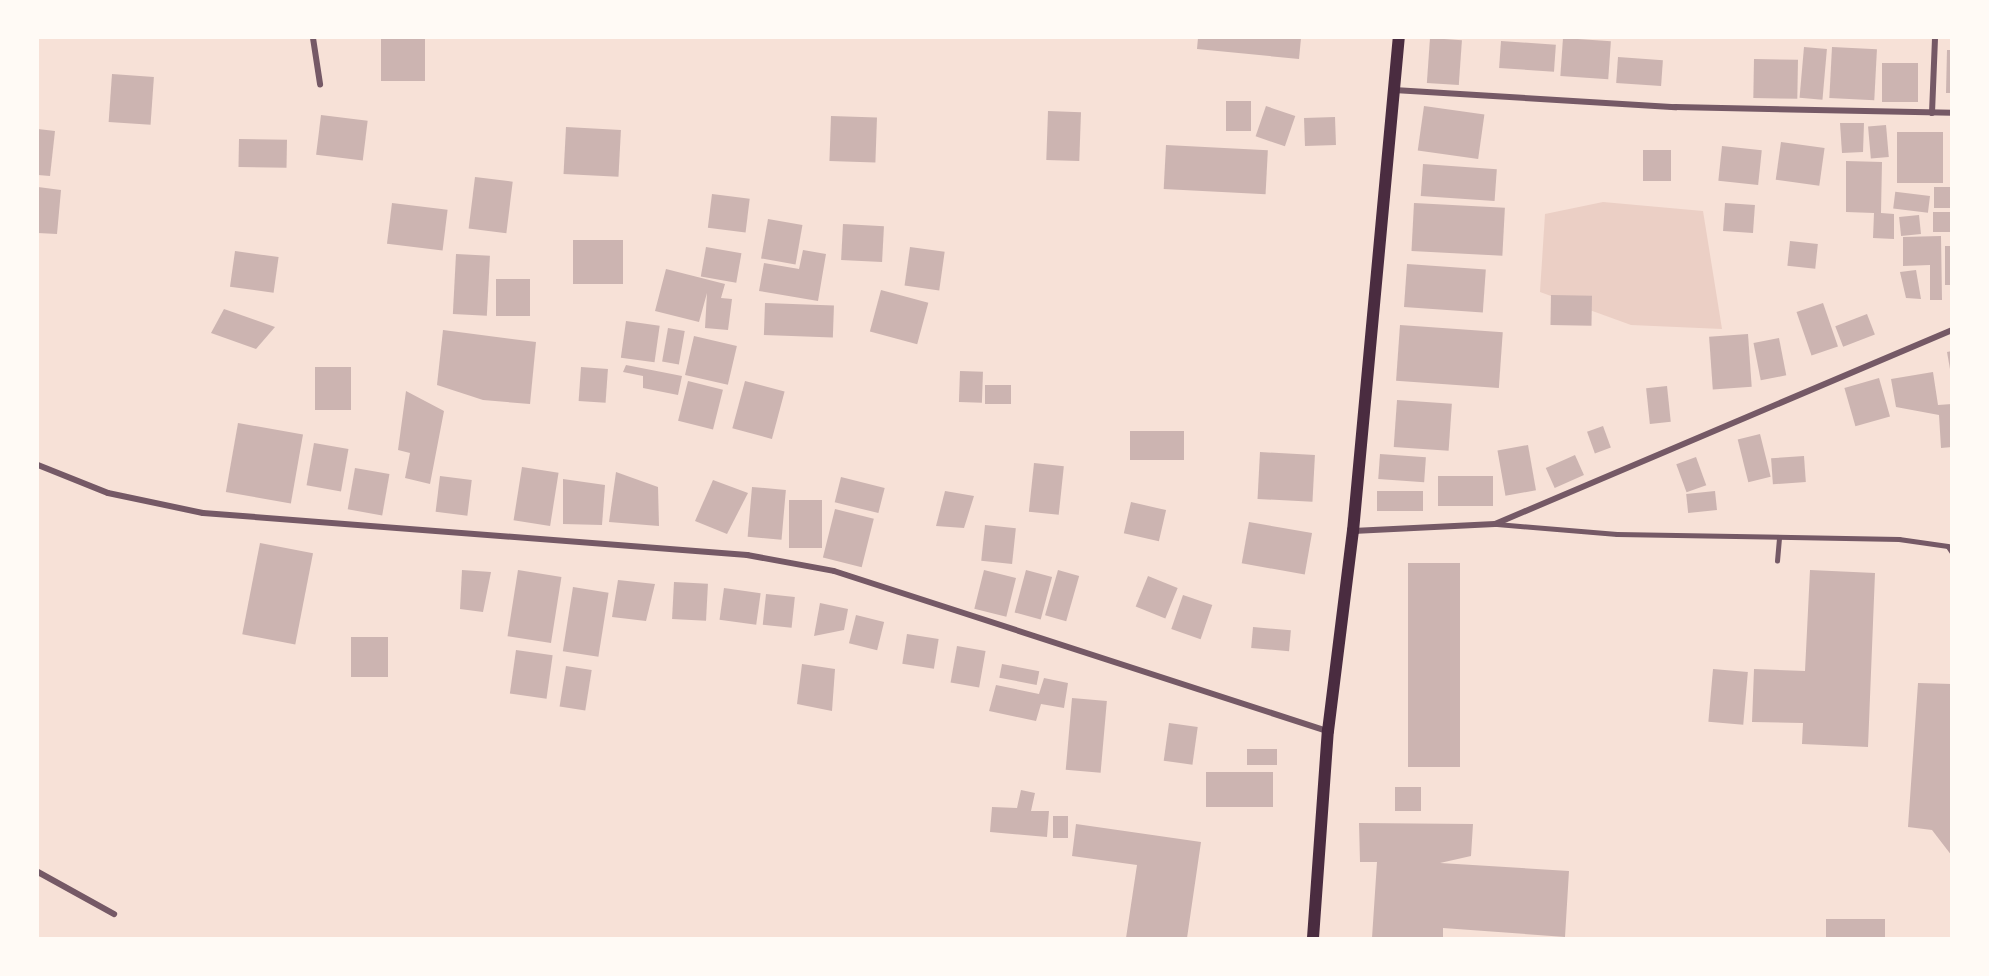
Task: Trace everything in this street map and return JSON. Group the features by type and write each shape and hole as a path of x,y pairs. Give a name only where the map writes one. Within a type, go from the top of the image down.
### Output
{"main road":[{"path":"1313,939 1328,731 1353,531 1399,38"}],"street":[{"path":"313,38 320,84"},
{"path":"1932,113 1935,38"},
{"path":"1393,90 1675,107 1952,113"},
{"path":"1353,531 1495,524 1952,330"},
{"path":"38,465 108,494 203,513 747,555 834,571 1328,731"},
{"path":"38,872 114,914"}],"lane":[{"path":"1495,524 1617,534 1899,539 1948,546 1952,552"},
{"path":"1776,561 1779,538"}],"shaded area":[{"path":"1603,202 1703,211 1722,329 1631,325 1540,292 1545,214"}],"building":[{"path":"381,38 425,38 425,81 381,81"},
{"path":"1198,38 1301,38 1299,59 1197,49"},
{"path":"1430,38 1462,40 1459,85 1427,83"},
{"path":"1563,38 1611,41 1608,79 1560,76"},
{"path":"1501,41 1556,45 1554,72 1499,68"},
{"path":"1804,47 1827,49 1822,100 1800,98"},
{"path":"1832,47 1877,49 1874,100 1829,98"},
{"path":"1947,50 1952,50 1952,93 1946,93"},
{"path":"1618,57 1663,60 1661,86 1616,83"},
{"path":"1754,59 1798,60 1797,99 1753,98"},
{"path":"1882,63 1918,63 1918,102 1882,102"},
{"path":"112,74 154,77 151,125 109,122"},
{"path":"1226,101 1251,101 1251,131 1226,131"},
{"path":"1266,106 1295,116 1285,146 1256,136"},
{"path":"1424,106 1484,114 1478,159 1418,151"},
{"path":"1048,111 1081,112 1079,161 1046,160"},
{"path":"321,115 368,121 363,160 316,155"},
{"path":"831,116 877,118 875,163 829,161"},
{"path":"1335,117 1336,145 1305,146 1304,118"},
{"path":"1840,123 1864,123 1863,152 1842,153"},
{"path":"1886,125 1889,157 1871,158 1868,127"},
{"path":"566,127 621,130 618,177 564,174"},
{"path":"38,129 55,131 50,176 38,175"},
{"path":"1897,132 1943,132 1943,183 1897,183"},
{"path":"239,139 287,140 287,168 239,167"},
{"path":"1781,142 1825,148 1819,186 1776,180"},
{"path":"1166,145 1268,150 1266,194 1164,189"},
{"path":"1722,146 1762,150 1758,185 1718,181"},
{"path":"1643,150 1671,150 1671,181 1643,181"},
{"path":"1846,161 1882,162 1881,213 1894,214 1894,239 1873,238 1874,213 1846,212"},
{"path":"1423,164 1497,169 1495,201 1421,196"},
{"path":"475,177 513,182 506,233 469,229"},
{"path":"38,187 61,190 57,234 38,233"},
{"path":"1934,187 1952,187 1952,208 1934,208"},
{"path":"1895,192 1930,196 1928,213 1893,209"},
{"path":"712,194 750,199 746,232 708,228"},
{"path":"392,203 448,210 443,251 387,244"},
{"path":"1414,203 1505,208 1502,256 1411,251"},
{"path":"1725,203 1755,205 1753,233 1723,231"},
{"path":"1933,212 1952,212 1952,232 1933,232"},
{"path":"1919,215 1921,234 1901,236 1899,217"},
{"path":"768,219 802,225 796,264 761,258"},
{"path":"843,224 884,226 882,262 841,260"},
{"path":"1941,236 1942,300 1930,300 1930,265 1903,266 1903,237"},
{"path":"573,240 623,240 623,284 573,284"},
{"path":"1790,241 1818,244 1815,269 1787,266"},
{"path":"1945,246 1952,246 1952,285 1945,285"},
{"path":"706,247 741,253 736,283 701,277"},
{"path":"910,247 945,252 939,290 905,286"},
{"path":"803,250 826,254 818,301 759,291 764,263 799,269"},
{"path":"235,251 279,257 274,293 230,287"},
{"path":"456,254 490,256 487,316 453,314"},
{"path":"1407,264 1486,270 1483,312 1404,307"},
{"path":"666,269 725,284 721,298 732,299 728,330 705,328 707,293 699,322 655,311"},
{"path":"1916,270 1921,299 1906,298 1900,272"},
{"path":"496,279 530,279 530,316 496,316"},
{"path":"881,290 928,303 917,344 870,332"},
{"path":"1551,295 1592,296 1591,326 1550,325"},
{"path":"765,303 834,305 833,337 764,335"},
{"path":"1823,303 1838,346 1812,356 1797,312"},
{"path":"224,309 275,327 256,349 211,333"},
{"path":"1867,314 1875,335 1843,347 1835,326"},
{"path":"626,321 660,326 655,362 621,358"},
{"path":"1400,325 1503,332 1499,388 1396,381"},
{"path":"668,328 685,331 679,364 662,361"},
{"path":"443,330 536,342 530,404 483,400 437,385"},
{"path":"1748,334 1752,387 1713,390 1709,337"},
{"path":"694,336 737,346 728,385 685,375"},
{"path":"1779,338 1786,375 1761,380 1753,343"},
{"path":"1952,351 1952,369 1950,369 1947,352"},
{"path":"626,365 682,376 678,395 643,388 643,376 623,372"},
{"path":"315,367 351,367 351,410 315,410"},
{"path":"581,367 608,369 606,403 579,401"},
{"path":"960,371 983,372 982,403 959,402"},
{"path":"1933,372 1938,405 1952,404 1952,447 1941,448 1939,415 1896,407 1891,379"},
{"path":"1879,378 1890,416 1855,426 1844,388"},
{"path":"688,381 723,390 713,429 678,421"},
{"path":"745,381 785,392 772,439 732,428"},
{"path":"985,385 1011,385 1011,404 985,404"},
{"path":"1667,386 1671,422 1650,424 1646,388"},
{"path":"406,391 444,411 430,484 405,478 410,453 398,450"},
{"path":"1397,400 1452,404 1449,451 1394,447"},
{"path":"238,423 303,434 291,503 226,492"},
{"path":"1603,426 1611,448 1595,453 1587,432"},
{"path":"1130,431 1184,431 1184,460 1130,460"},
{"path":"1760,434 1771,477 1748,482 1738,440"},
{"path":"314,443 348,449 341,491 307,485"},
{"path":"1528,445 1536,490 1505,496 1497,450"},
{"path":"1260,452 1315,455 1312,502 1258,499"},
{"path":"1380,454 1426,457 1424,482 1378,479"},
{"path":"1575,455 1584,475 1555,488 1546,468"},
{"path":"1804,456 1806,482 1773,484 1771,458"},
{"path":"1696,457 1706,485 1687,492 1676,464"},
{"path":"1034,463 1064,466 1059,515 1029,512"},
{"path":"522,467 559,473 550,526 514,520"},
{"path":"355,468 389,474 382,515 348,509"},
{"path":"616,472 658,487 659,526 609,522"},
{"path":"440,476 472,480 467,516 436,512"},
{"path":"1438,476 1493,476 1493,506 1438,506"},
{"path":"841,477 885,488 878,513 835,502"},
{"path":"563,479 605,485 602,525 563,524"},
{"path":"713,480 748,493 727,534 695,521"},
{"path":"752,487 786,490 782,540 748,537"},
{"path":"945,491 974,496 964,528 936,526"},
{"path":"1377,491 1423,491 1423,511 1377,511"},
{"path":"1715,491 1717,510 1688,513 1686,494"},
{"path":"789,500 822,500 822,548 789,548"},
{"path":"1131,502 1166,510 1159,541 1124,533"},
{"path":"835,509 874,519 862,567 823,558"},
{"path":"1249,522 1312,533 1305,574 1242,563"},
{"path":"985,525 1016,528 1012,564 981,561"},
{"path":"260,543 313,553 295,645 242,634"},
{"path":"1408,563 1460,563 1460,767 1408,767"},
{"path":"462,570 491,572 483,612 460,609"},
{"path":"518,570 561,577 551,643 508,636"},
{"path":"984,570 1016,578 1006,617 974,609"},
{"path":"1026,570 1052,577 1041,619 1015,613"},
{"path":"1058,570 1079,576 1066,621 1045,615"},
{"path":"1810,570 1875,573 1868,747 1802,744 1803,723 1752,722 1754,669 1805,671"},
{"path":"1148,576 1178,588 1165,619 1136,607"},
{"path":"618,580 655,584 646,621 612,617"},
{"path":"674,582 708,584 706,621 672,619"},
{"path":"573,587 609,593 598,657 563,651"},
{"path":"724,588 761,593 756,625 720,620"},
{"path":"766,594 795,597 792,628 763,625"},
{"path":"1183,595 1212,605 1201,639 1171,629"},
{"path":"820,603 848,609 844,630 814,636"},
{"path":"856,615 884,622 877,650 849,643"},
{"path":"1253,627 1291,630 1289,651 1251,648"},
{"path":"907,634 939,639 934,669 902,664"},
{"path":"351,637 388,637 388,677 351,677"},
{"path":"957,646 986,651 979,687 951,682"},
{"path":"516,650 553,655 547,699 510,694"},
{"path":"802,664 835,669 832,711 797,704"},
{"path":"1002,664 1039,671 1037,685 999,678"},
{"path":"566,666 592,670 585,711 560,706"},
{"path":"1713,669 1748,672 1743,725 1708,722"},
{"path":"1044,678 1068,683 1064,708 1041,704 1036,721 989,711 996,685 1039,694"},
{"path":"1918,683 1952,684 1952,856 1932,830 1908,827"},
{"path":"1072,698 1107,701 1101,773 1066,770"},
{"path":"1169,723 1198,727 1192,765 1164,761"},
{"path":"1247,749 1277,749 1277,765 1247,765"},
{"path":"1206,772 1273,772 1273,807 1206,807"},
{"path":"1395,787 1421,787 1421,811 1395,811"},
{"path":"1021,790 1035,793 1031,811 1049,811 1047,837 990,832 992,807 1017,808"},
{"path":"1053,816 1068,816 1068,838 1053,838"},
{"path":"1359,823 1473,824 1471,856 1440,863 1569,871 1565,937 1443,928 1443,938 1372,938 1377,862 1360,862"},
{"path":"1076,824 1201,842 1187,938 1126,938 1137,865 1072,856"},
{"path":"1826,919 1885,919 1885,938 1826,938"}]}
